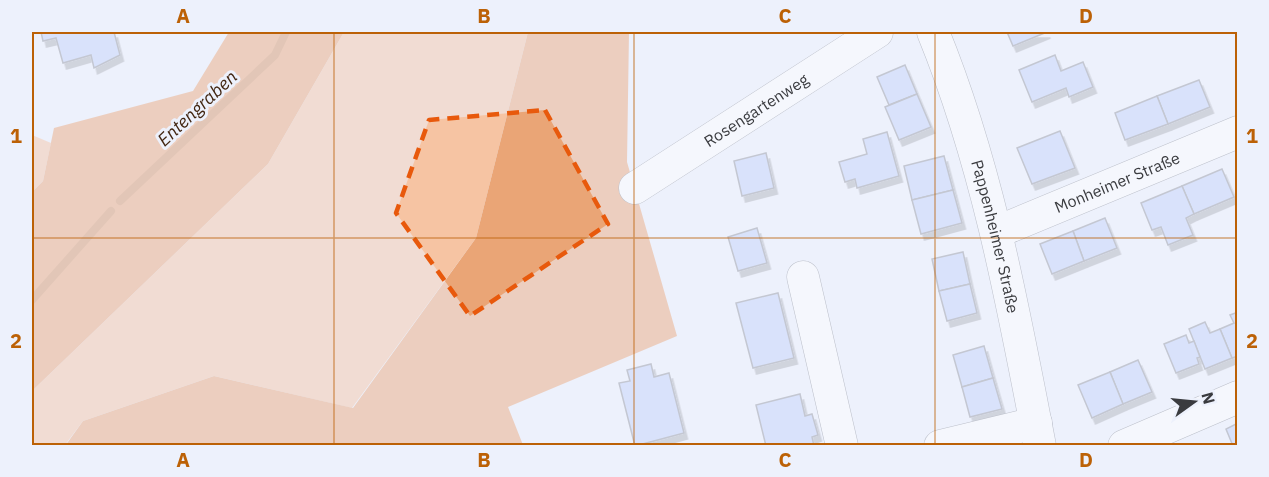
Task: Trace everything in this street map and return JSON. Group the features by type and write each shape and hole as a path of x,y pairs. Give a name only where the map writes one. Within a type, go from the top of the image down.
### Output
{"street":[{"name":"Rosengartenweg","path":"635,188 877,32"},
{"name":"Pappenheimer Straße","path":"933,32 947,64 997,232 1038,434"},
{"name":"Monheimer Straße","path":"997,232 1238,132"},
{"path":"803,277 842,446"},
{"path":"1124,446 1238,397"},
{"path":"940,446 1038,434"}],"highlighted area":[{"path":"545,110 608,224 470,316 396,213 429,120"}],"shaded area":[{"path":"229,32 344,32 268,164 32,391 32,192 43,181 54,128 193,91"},
{"path":"344,32 528,32 476,238 352,408 214,376 83,421 65,445 32,446 32,391 268,164"},
{"path":"528,32 629,32 627,162 677,336 508,407 523,445 65,446 83,421 214,376 353,408 476,238"},
{"path":"32,135 51,143 43,181 32,192"}],"building":[{"path":"41,32 114,32 120,55 94,68 91,55 63,63 56,38 43,41"},
{"path":"1007,32 1047,32 1013,46"},
{"path":"1055,55 1061,71 1083,62 1093,87 1069,97 1066,88 1032,102 1019,70"},
{"path":"905,65 917,94 889,105 877,77"},
{"path":"1199,80 1210,107 1168,124 1157,96"},
{"path":"917,94 931,127 899,140 885,107"},
{"path":"1157,96 1168,124 1125,140 1115,113"},
{"path":"1060,131 1075,168 1032,184 1017,148"},
{"path":"887,132 899,176 857,188 855,179 845,182 839,162 867,154 863,139"},
{"path":"766,153 774,188 742,196 734,161"},
{"path":"944,156 953,190 912,200 904,166"},
{"path":"1222,169 1234,197 1194,214 1182,186"},
{"path":"1182,186 1194,214 1186,218 1193,235 1168,245 1161,227 1152,230 1141,203"},
{"path":"953,190 962,223 921,234 912,200"},
{"path":"1105,218 1117,248 1084,261 1073,231"},
{"path":"757,228 767,263 738,271 728,237"},
{"path":"1073,231 1084,261 1052,274 1040,244"},
{"path":"963,252 970,284 939,291 932,259"},
{"path":"970,284 977,313 947,321 939,291"},
{"path":"778,293 794,358 753,368 736,303"},
{"path":"1238,312 1238,356 1232,358 1220,329 1234,323 1230,315"},
{"path":"1205,322 1210,333 1220,329 1232,358 1205,369 1189,329"},
{"path":"1186,335 1189,343 1194,341 1200,357 1197,358 1199,364 1176,373 1164,344"},
{"path":"984,346 993,378 962,387 953,355"},
{"path":"1138,360 1152,392 1123,404 1110,372"},
{"path":"651,364 654,377 669,373 684,433 635,446 619,383 630,381 627,370"},
{"path":"1110,372 1123,404 1092,418 1078,385"},
{"path":"993,378 1002,409 970,417 962,387"},
{"path":"800,394 805,416 812,414 818,435 812,437 814,446 766,446 756,405"},
{"path":"1238,423 1238,446 1233,446 1226,429"}],"waterway":[{"name":"Entengraben","path":"120,201 275,55 286,32"},
{"name":"Entengraben","path":"32,300 111,211"}]}
